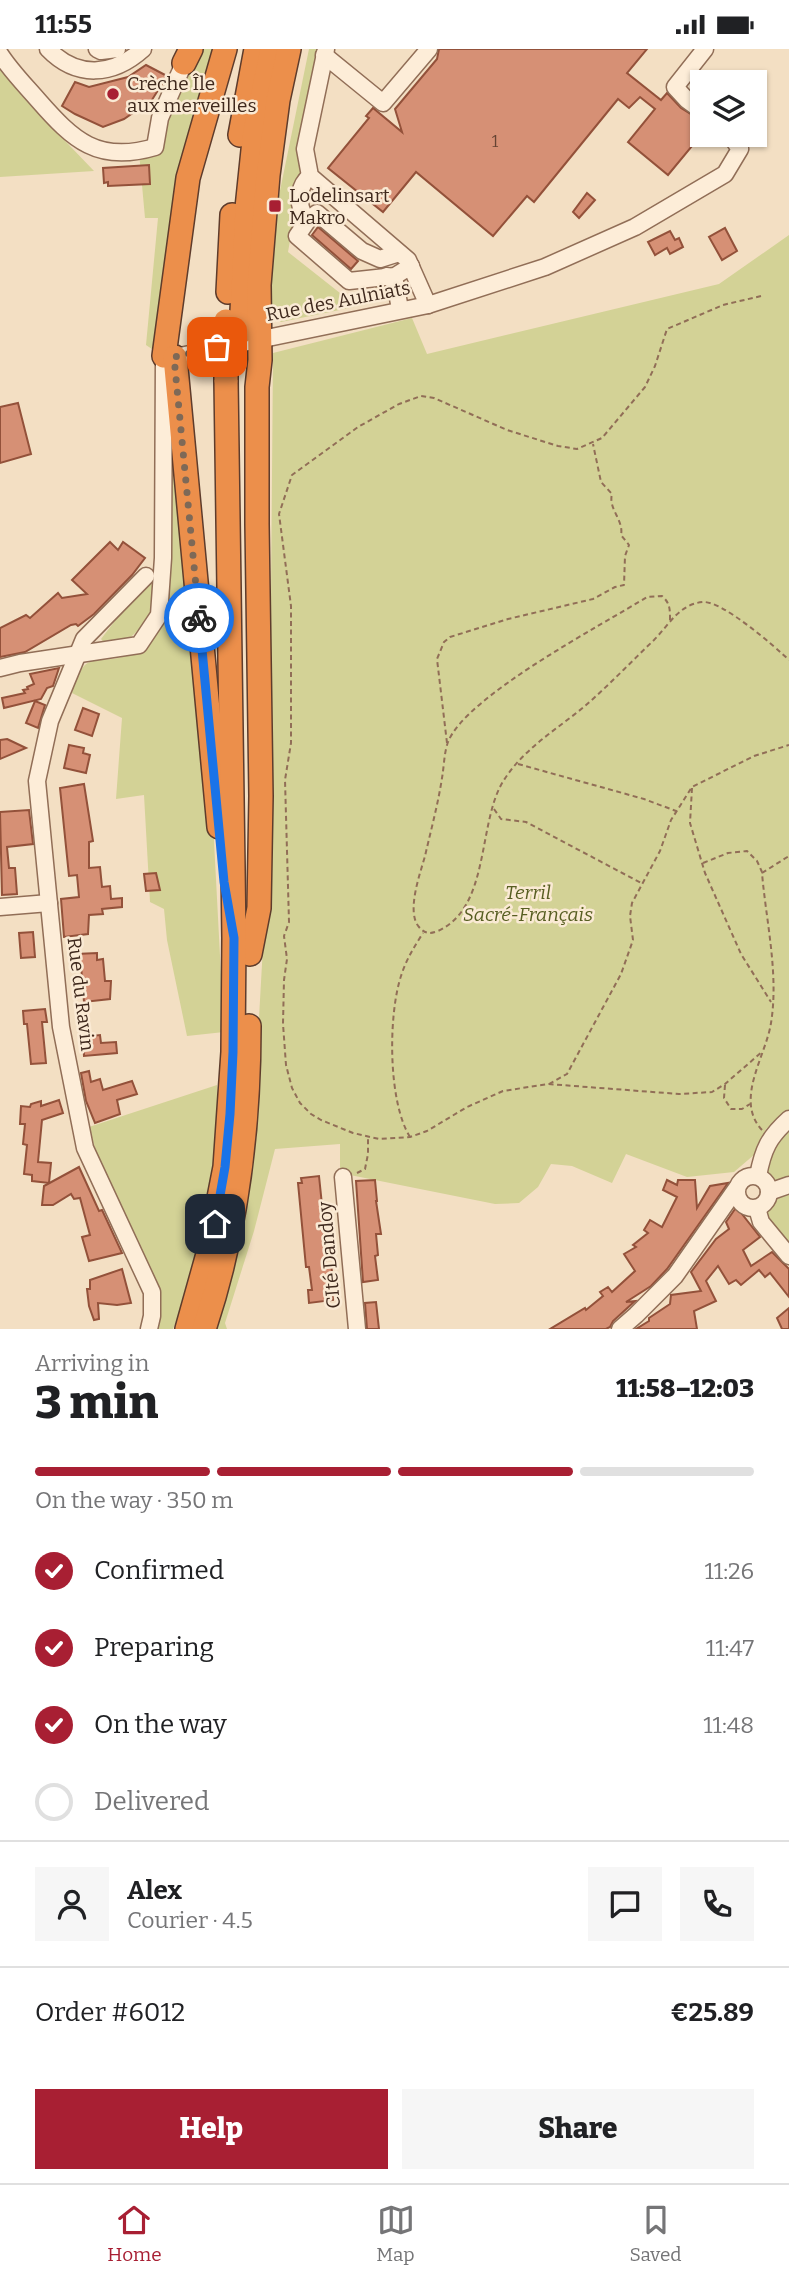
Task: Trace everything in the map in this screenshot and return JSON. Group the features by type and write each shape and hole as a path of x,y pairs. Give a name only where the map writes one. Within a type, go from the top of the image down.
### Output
{"highway":[{"path":"225,49 188,178 169,357 224,882 242,946"},
{"path":"204,1329 227,1253 236,1205 246,1127 249,1058 242,946 229,247 241,126 256,49"},
{"path":"233,381 255,131 272,49"},
{"path":"187,1329 208,1254 225,1167 242,946 259,908 259,285 268,175 278,100 289,49"}],"street":[{"path":"48,49 68,64 83,69 103,70 126,63 143,49"},
{"path":"97,49 117,49"},
{"path":"428,305 408,260 310,176 305,149 325,52 383,103 429,49"},
{"path":"690,102 675,87 705,49"},
{"path":"0,54 9,68 68,134 82,143 112,152 139,152 155,147 160,118 187,56"},
{"name":"Rue des Aulniats","path":"169,357 428,305 545,267 635,227 725,174 740,149 739,147"},
{"path":"310,176 303,182 298,204 362,251 380,259 399,253"},
{"path":"310,213 293,229 297,236 349,281 395,276 411,265"},
{"path":"387,276 396,282 400,309"},
{"path":"0,668 139,645 159,615 169,357"},
{"path":"76,654 84,639 146,576"},
{"name":"Rue du Ravin","path":"76,654 50,721 37,781 61,1027 85,1148 152,1292 149,1329"},
{"path":"0,907 49,903"},
{"path":"758,1176 770,1138 789,1119"},
{"path":"620,1329 676,1276 740,1181 748,1176 758,1176 766,1182 769,1192 765,1202 757,1208 746,1207 738,1200 736,1189"},
{"name":"CIté Dandoy","path":"343,1177 357,1329"},
{"path":"769,1192 789,1185"},
{"path":"757,1208 761,1222 789,1256"}],"path":[{"path":"761,296 723,305 667,329 645,387 602,438 593,443 577,449 558,446 507,431 434,398 421,396 377,416 292,475 279,514 291,620 291,743 285,780 289,922 285,936 287,959 283,1024 286,1065 292,1089 300,1103 311,1114 342,1129 379,1139 410,1137 427,1131 467,1107 503,1091 548,1084 679,1094 712,1092 763,1051"},
{"path":"593,443 601,482 612,494 610,501 622,529 621,535 629,545 625,556 624,585 593,599 508,619 450,637 444,642 437,659 447,743 442,780 415,894 413,916 417,925 430,934 451,923 463,910 475,884 500,786 524,755 611,683 659,635 670,620 689,605 708,602 772,643 789,660"},
{"path":"447,743 457,725 491,696 648,597 662,596 666,600 670,605 670,620"},
{"path":"548,1084 567,1074 621,974 633,940 630,916 632,903 660,851 676,811 692,787 754,756 789,745"},
{"path":"517,764 644,799 676,811"},
{"path":"692,787 690,823 702,864 741,954 772,1004"},
{"path":"494,808 501,818 526,823 643,884"},
{"path":"702,864 729,853 747,851 757,861 762,873 773,979 771,1024 750,1104 754,1122 770,1138"},
{"path":"762,873 789,856"},
{"path":"410,1137 402,1124 397,1104 392,1061 395,1004 400,979 410,953 424,932"},
{"path":"725,1084 723,1098 731,1109 742,1109 750,1104"},
{"path":"343,1177 365,1169 368,1136"}],"green space":[{"path":"191,49 218,49 175,186 155,351 146,345 158,218 145,218 139,152 155,147"},
{"path":"309,49 328,49 311,120 288,252 345,297 389,284 393,299 281,322 274,317 265,264"},
{"path":"0,64 22,96 94,171 0,177"},
{"name":"Terril Sacré-Français","path":"789,235 789,1111 766,1129 755,1154 734,1172 687,1177 626,1154 612,1183 572,1166 551,1164 538,1187 519,1203 495,1204 340,1173 340,1144 275,1149 254,1231 225,1323 227,1329 206,1329 257,1136 255,1090 269,838 273,353 412,318 427,354 719,284"},
{"path":"171,420 212,803 224,1032 187,1036 167,940 164,909 150,902 144,795 116,799 122,718 72,693 77,678 87,663 131,654 157,632"},
{"path":"150,575 155,577 156,588 151,611 128,639 107,646 101,639"},
{"path":"217,1085 220,1142 196,1269 173,1329 149,1329 152,1316 109,1198 89,1127"},
{"path":"789,1115 789,1251 761,1216 771,1190 756,1167"}],"building":[{"path":"439,49 647,49 627,73 661,100 667,93 690,114 691,147 668,175 628,142 655,109 640,97 629,108 618,99 534,202 527,196 493,236 416,172 383,212 328,168 369,118 366,116 373,108 402,132 395,109 437,59"},
{"name":"Crèche Île aux merveilles","path":"146,65 167,76 145,111 140,108 124,119 103,127 62,106 75,82 89,87 128,77"},
{"path":"149,165 150,184 108,186 108,182 104,183 103,168"},
{"path":"587,193 595,200 579,218 573,212"},
{"path":"318,227 358,261 351,269 312,235"},
{"path":"725,228 737,251 722,260 709,237"},
{"path":"670,231 675,240 679,238 683,247 670,254 667,248 655,255 648,242"},
{"path":"18,403 31,454 0,463 0,407"},
{"path":"110,542 118,550 123,542 145,558 132,575 94,614 78,626 71,625 25,652 0,657 0,628 26,615 30,618 58,593 62,598 87,594 72,580"},
{"path":"59,668 53,686 47,688 41,699 4,708 2,698 25,693 23,690 34,684 30,674"},
{"path":"35,701 45,705 38,728 26,723"},
{"path":"83,708 99,714 92,736 75,730"},
{"path":"7,739 26,748 0,759 0,740"},
{"path":"69,745 84,748 83,753 90,755 86,773 64,768"},
{"path":"84,784 93,841 89,842 89,868 100,867 102,887 110,886 111,899 122,898 122,907 102,909 103,914 89,915 88,934 64,937 61,899 79,897 77,875 69,876 60,788"},
{"path":"29,810 33,844 7,847 9,868 15,868 17,894 2,895 0,812"},
{"path":"156,873 160,890 146,891 144,874"},
{"path":"33,932 35,957 21,958 19,933"},
{"path":"97,953 97,960 103,959 105,981 111,981 110,999 84,1002 81,966 77,966 76,954"},
{"path":"45,1009 47,1022 42,1022 46,1063 31,1064 23,1011"},
{"path":"100,1035 101,1043 116,1042 117,1053 84,1056 83,1037"},
{"path":"89,1071 91,1082 100,1079 103,1090 132,1081 137,1094 117,1100 120,1114 95,1123 86,1101 81,1073"},
{"path":"59,1100 63,1113 42,1120 38,1162 51,1163 49,1183 32,1181 32,1175 24,1174 27,1145 23,1144 25,1124 20,1124 21,1106 30,1107 31,1104 41,1101 41,1106"},
{"path":"79,1167 122,1253 89,1261 82,1237 90,1235 80,1198 74,1199 71,1194 53,1205 42,1205 44,1186"},
{"path":"319,1176 326,1265 331,1264 333,1300 309,1303 308,1290 312,1290 309,1267 306,1267 298,1183 302,1183 301,1178"},
{"path":"375,1180 381,1234 376,1234 378,1280 363,1282 356,1181"},
{"path":"667,1180 677,1185 678,1180 695,1180 697,1208 710,1186 728,1183 667,1269 651,1286 626,1302 635,1301 610,1327 550,1329 585,1308 586,1310 603,1296 600,1292 608,1287 612,1292 635,1271 624,1254 636,1247 633,1245 648,1233 644,1230 650,1220 662,1227 677,1197 663,1190"},
{"path":"735,1209 738,1209 760,1237 743,1250 751,1266 772,1252 789,1269 789,1297 770,1273 765,1277 759,1270 741,1285 736,1280 729,1284 718,1266 706,1281 716,1301 694,1311 697,1329 636,1329 670,1304 671,1295 701,1291 691,1272 716,1239 729,1229 726,1222"},
{"path":"122,1269 131,1303 98,1303 99,1319 94,1320 87,1289 90,1289 90,1280"},
{"path":"376,1302 379,1329 367,1329 365,1303"},
{"path":"789,1308 789,1329 782,1329 777,1318"}],"way so far":[{"path":"199,618 174,357 217,347"}],"place":[{"name":"Crèche Île aux merveilles","path":"113,94"},
{"name":"Lodelinsart Makro","path":"275,206"}],"route":[{"path":"199,618 224,882 234,938 230,1114 225,1167 215,1224"}]}
